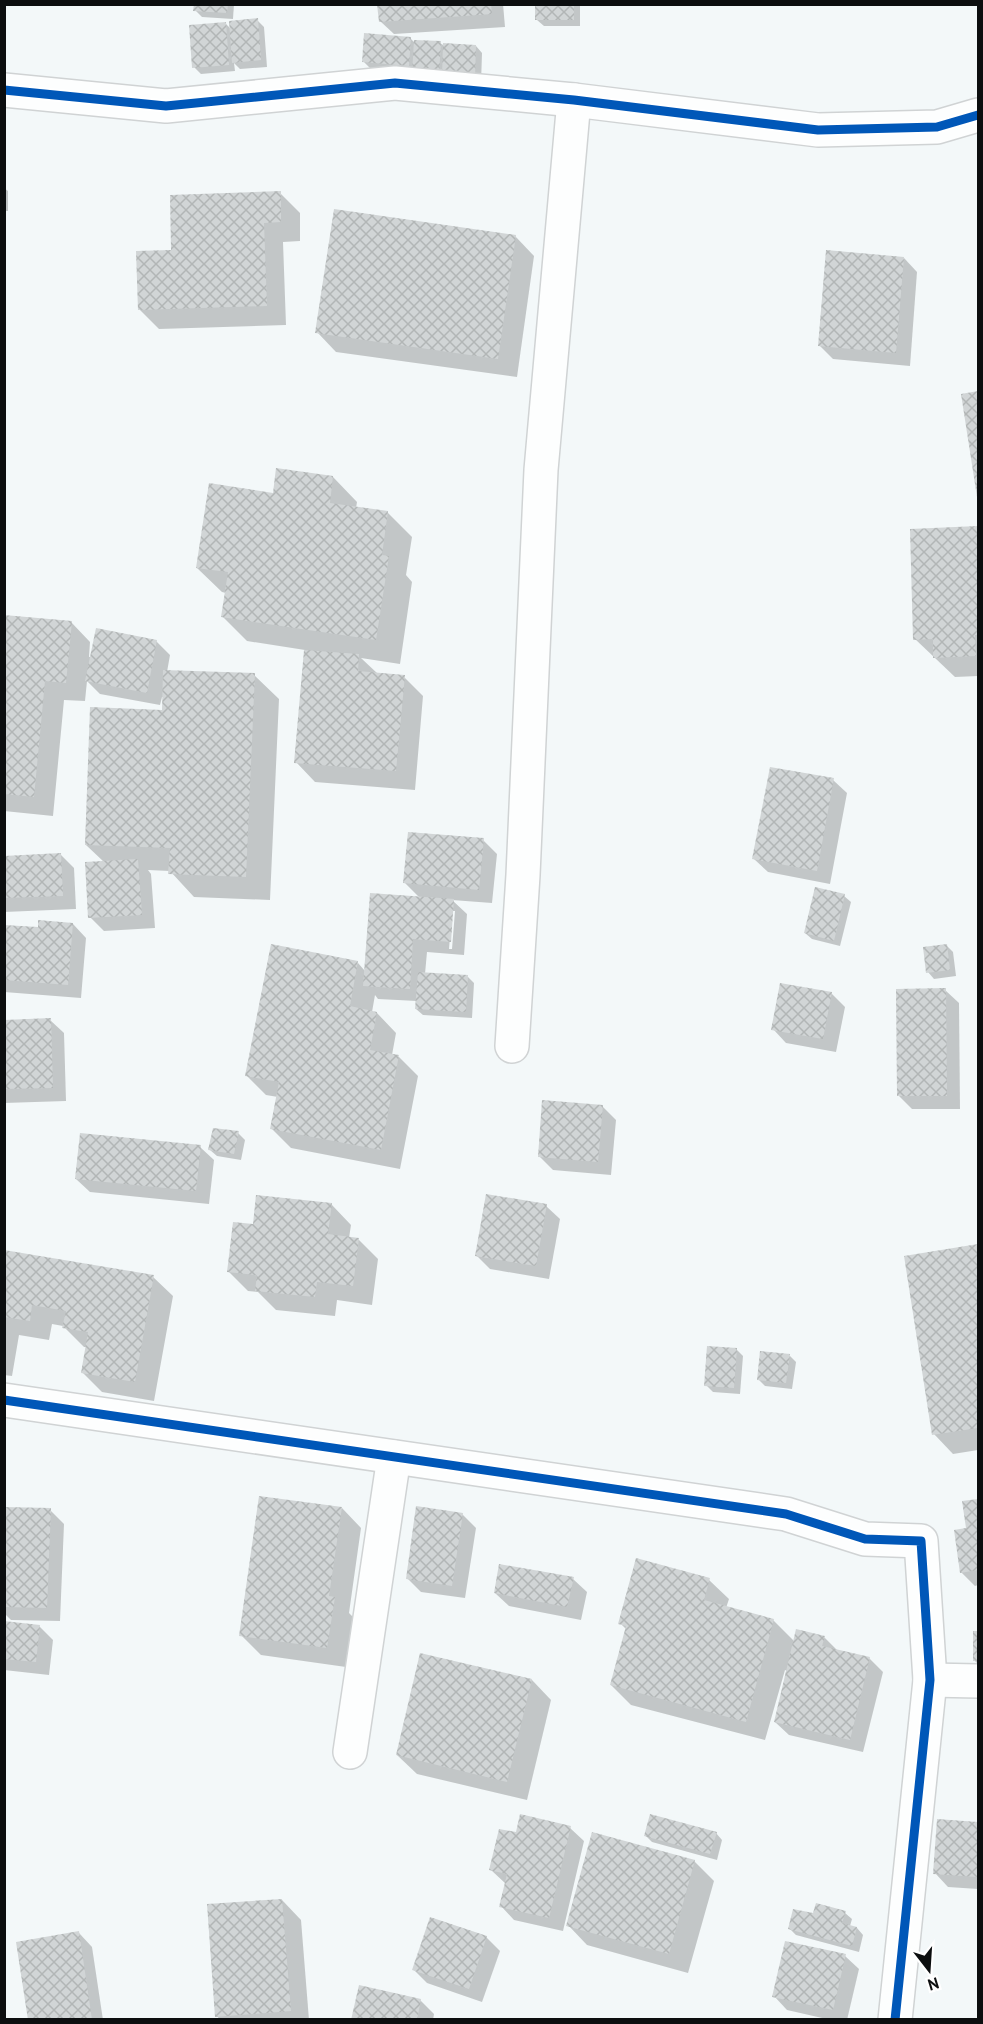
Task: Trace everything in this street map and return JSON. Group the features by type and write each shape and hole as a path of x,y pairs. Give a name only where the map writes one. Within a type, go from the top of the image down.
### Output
{"street":[{"path":"4,90 166,106 394,83 574,100 818,130 937,127 978,115"},
{"path":"512,1046 524,875 541,470 574,100"},
{"path":"4,1400 786,1514 865,1539 921,1541 930,1680 895,2019"},
{"path":"350,1752 394,1456"},
{"path":"930,1680 978,1681"}],"building":[{"path":"194,4 228,4 227,13 193,11"},
{"path":"377,4 491,4 492,14 379,22"},
{"path":"535,4 574,4 574,20 535,20"},
{"path":"258,18 261,60 232,63 229,21"},
{"path":"226,22 229,65 192,68 189,25"},
{"path":"364,33 411,37 409,66 362,62"},
{"path":"414,40 441,41 439,75 412,74"},
{"path":"443,43 476,45 475,78 442,77"},
{"path":"281,191 281,222 264,223 267,306 138,310 136,251 171,250 170,195"},
{"path":"334,209 516,235 498,359 315,333"},
{"path":"826,250 904,257 896,353 818,346"},
{"path":"978,391 978,497 977,497 961,394"},
{"path":"276,468 333,476 330,503 388,511 382,555 389,556 376,640 221,617 228,572 196,568 209,483 273,493"},
{"path":"978,526 976,656 933,658 933,639 913,640 910,529"},
{"path":"4,615 72,621 66,683 45,681 34,797 4,794"},
{"path":"96,628 157,640 147,693 85,681"},
{"path":"304,650 359,654 358,671 405,675 396,771 294,763"},
{"path":"163,670 255,673 246,877 168,874 170,848 85,845 90,707 162,710"},
{"path":"770,767 834,778 817,871 752,859"},
{"path":"408,832 484,838 479,890 403,883"},
{"path":"61,853 63,896 4,898 4,856"},
{"path":"138,859 142,915 88,918 85,862"},
{"path":"815,887 845,894 834,941 804,933"},
{"path":"370,893 454,899 451,942 413,939 410,989 363,986"},
{"path":"38,920 73,923 68,985 4,980 4,925 38,927"},
{"path":"271,944 358,961 350,1006 377,1012 370,1050 399,1055 381,1150 270,1129 279,1082 245,1076"},
{"path":"947,944 950,970 926,973 923,947"},
{"path":"418,972 468,975 466,1012 415,1009"},
{"path":"780,983 832,992 823,1039 771,1030"},
{"path":"946,988 947,1096 897,1096 896,989"},
{"path":"51,1018 53,1088 4,1089 4,1020"},
{"path":"542,1100 603,1105 598,1162 538,1157"},
{"path":"213,1128 239,1131 234,1154 208,1150"},
{"path":"80,1133 201,1145 196,1191 75,1179"},
{"path":"486,1194 547,1204 536,1266 475,1256"},
{"path":"256,1195 332,1203 328,1234 359,1238 353,1286 317,1282 315,1297 255,1291 257,1275 227,1272 233,1222 253,1224"},
{"path":"978,1244 978,1428 932,1435 904,1256"},
{"path":"4,1250 154,1275 135,1382 81,1373 88,1332 62,1328 66,1311 32,1305 30,1321 4,1317"},
{"path":"707,1346 737,1348 734,1388 704,1386"},
{"path":"760,1351 790,1354 786,1383 757,1380"},
{"path":"259,1496 342,1507 329,1596 335,1597 327,1648 239,1636"},
{"path":"978,1499 978,1570 960,1573 954,1530 966,1528 962,1501"},
{"path":"416,1506 463,1513 452,1586 406,1579"},
{"path":"4,1507 51,1508 47,1608 4,1607"},
{"path":"636,1558 710,1578 704,1600 774,1619 746,1722 610,1685 626,1626 618,1624"},
{"path":"499,1564 574,1577 567,1607 494,1593"},
{"path":"4,1621 40,1625 36,1662 4,1659"},
{"path":"796,1629 825,1636 822,1646 870,1657 850,1740 774,1722"},
{"path":"973,1631 978,1631 978,1661 973,1661"},
{"path":"420,1653 532,1679 507,1782 396,1755"},
{"path":"520,1814 571,1826 549,1918 499,1907 507,1874 489,1870 499,1829 516,1832"},
{"path":"650,1814 717,1832 710,1854 644,1836"},
{"path":"937,1819 978,1822 978,1877 933,1874"},
{"path":"592,1832 695,1860 669,1954 566,1926"},
{"path":"282,1899 291,2011 215,2017 207,1904"},
{"path":"816,1903 846,1911 842,1923 857,1927 852,1946 788,1929 793,1909 813,1913"},
{"path":"430,1917 487,1936 469,1989 412,1970"},
{"path":"79,1931 92,2020 28,2020 16,1942"},
{"path":"785,1941 846,1954 833,2010 772,1997"},
{"path":"359,1985 421,1999 417,2020 351,2020"}],"cycle path":[{"path":"4,90 166,106 395,83 574,100 818,130 937,127 978,115"},
{"path":"4,1400 786,1514 865,1539 921,1541 930,1680 895,2020"}]}
